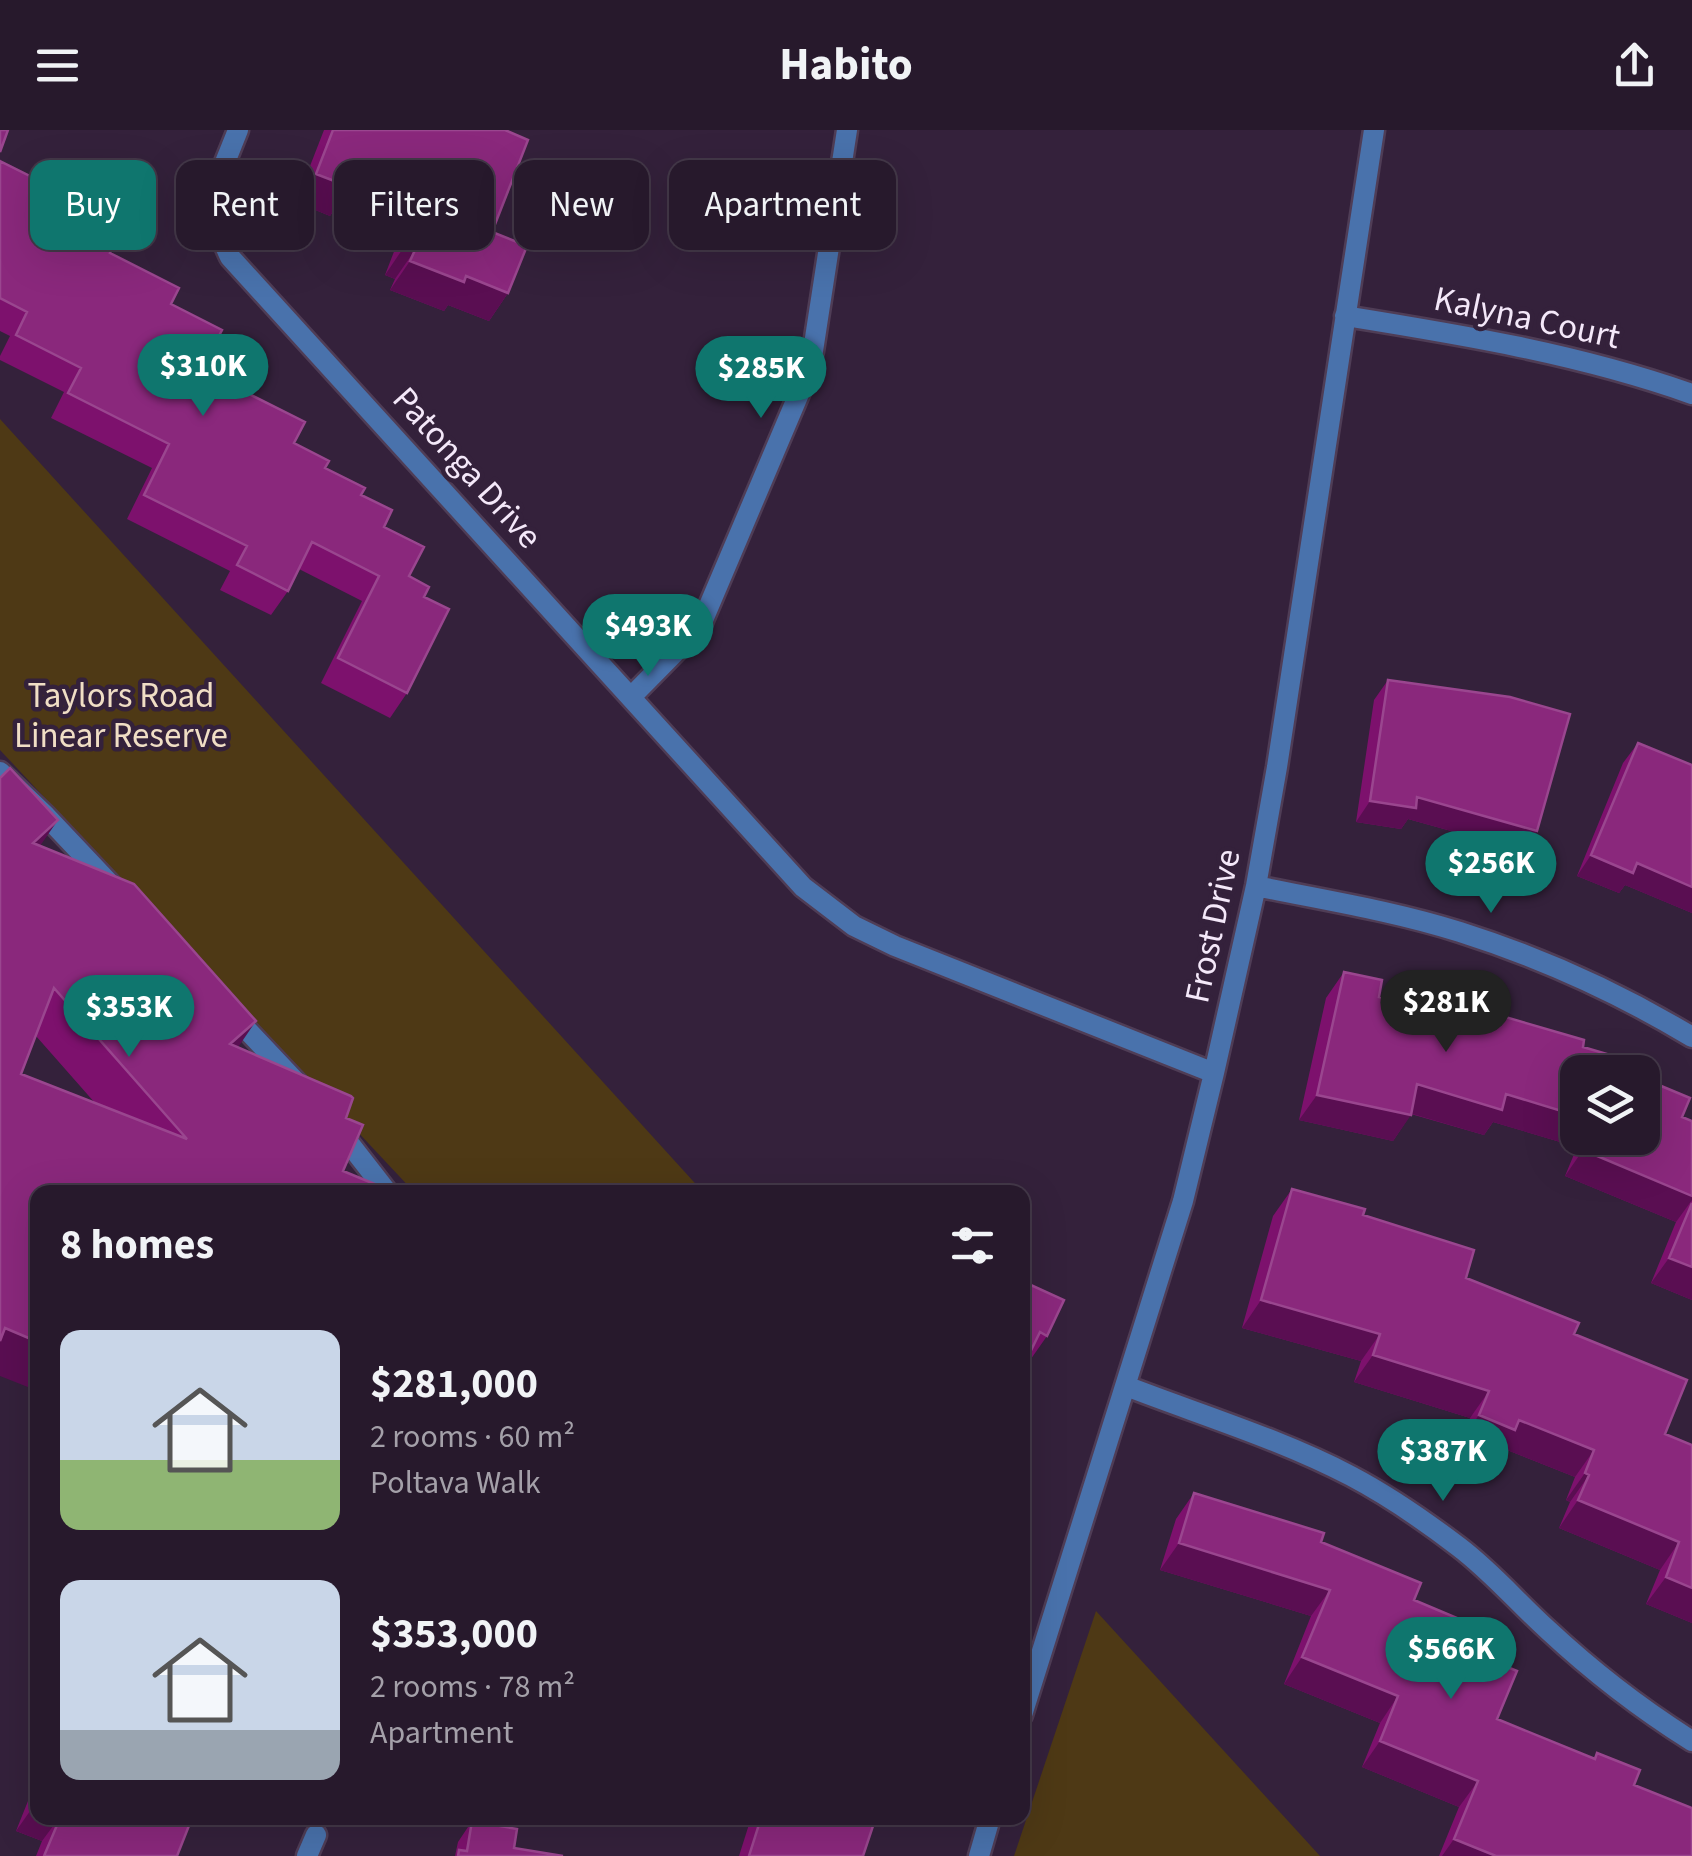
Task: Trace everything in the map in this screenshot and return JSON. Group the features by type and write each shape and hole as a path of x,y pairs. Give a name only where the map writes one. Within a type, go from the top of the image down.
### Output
{"street":[{"name":"Patonga Drive","path":"238,130 214,200 214,214 230,257 803,887 854,926 895,946 1214,1073"},
{"path":"632,698 700,627 801,389 818,324 847,130"},
{"name":"Frost Drive","path":"1030,1691 1182,1202 1256,886 1374,130"},
{"name":"Kalyna Court","path":"1345,316 1559,354 1692,394"},
{"path":"0,772 128,904"},
{"path":"1256,886 1440,927 1525,954 1603,987 1692,1037"},
{"path":"210,990 349,1141 382,1185"},
{"path":"1126,1386 1287,1447 1352,1477 1406,1509 1462,1549 1606,1681 1692,1741"},
{"path":"978,1856 988,1825"},
{"path":"308,1856 316,1835"}],"green space":[{"name":"Taylors Road Linear Reserve","path":"0,419 697,1185 407,1185 0,750"},
{"path":"1096,1611 1320,1856 1014,1856 1024,1825 1030,1825 1030,1808"}],"building":[{"path":"0,130 8,130 0,152"},
{"path":"333,130 505,130 528,140 520,160 514,160 514,176 494,227 494,160 334,160 334,181 316,174"},
{"path":"0,161 30,176 30,250 112,250 110,253 179,288 171,304 222,330 201,370 305,422 294,443 329,461 325,468 365,488 361,495 392,510 384,527 424,547 409,576 429,587 424,597 449,609 407,693 338,658 379,576 312,542 288,591 237,565 247,546 144,495 169,444 68,393 81,368 16,335 27,312 0,298"},
{"path":"494,233 514,241 514,250 525,250 508,293 466,276 464,282 410,261 415,250 494,250"},
{"path":"1388,680 1510,697 1570,714 1537,831 1417,797 1416,808 1370,801"},
{"path":"1638,743 1692,765 1692,887 1637,863 1633,873 1591,855"},
{"path":"10,768 58,820 33,843 134,884 256,1021 230,1044 353,1098 346,1118 363,1125 343,1171 377,1185 30,1185 30,1339 5,1328 0,1341 0,778","holes":["54,988 187,1139 21,1074"]},
{"path":"1344,972 1382,980 1379,997 1475,1018 1478,1009 1584,1040 1583,1047 1611,1055 1560,1055 1560,1110 1506,1094 1502,1110 1417,1084 1411,1115 1317,1095"},
{"path":"1660,1086 1690,1098 1682,1117 1692,1121 1692,1196 1595,1155 1660,1155"},
{"path":"1292,1189 1365,1209 1363,1215 1474,1250 1466,1278 1579,1323 1574,1334 1687,1380 1665,1434 1692,1445 1692,1588 1666,1577 1679,1542 1578,1500 1594,1450 1519,1420 1515,1430 1479,1415 1489,1391 1373,1355 1380,1334 1261,1300"},
{"path":"1692,1203 1692,1267 1669,1258"},
{"path":"1030,1285 1064,1300 1047,1336 1040,1332 1030,1353"},
{"path":"1194,1493 1324,1533 1321,1542 1421,1583 1414,1600 1471,1624 1461,1648 1517,1671 1497,1719 1595,1759 1597,1753 1640,1770 1634,1785 1692,1808 1692,1856 1496,1856 1454,1839 1478,1781 1380,1741 1398,1696 1302,1657 1330,1590 1179,1543"},
{"path":"57,1825 189,1825 177,1856 44,1856"},
{"path":"471,1825 494,1825 517,1829 514,1848 563,1856 458,1856 459,1850 467,1851"},
{"path":"759,1825 873,1825 863,1856 749,1856"}]}
